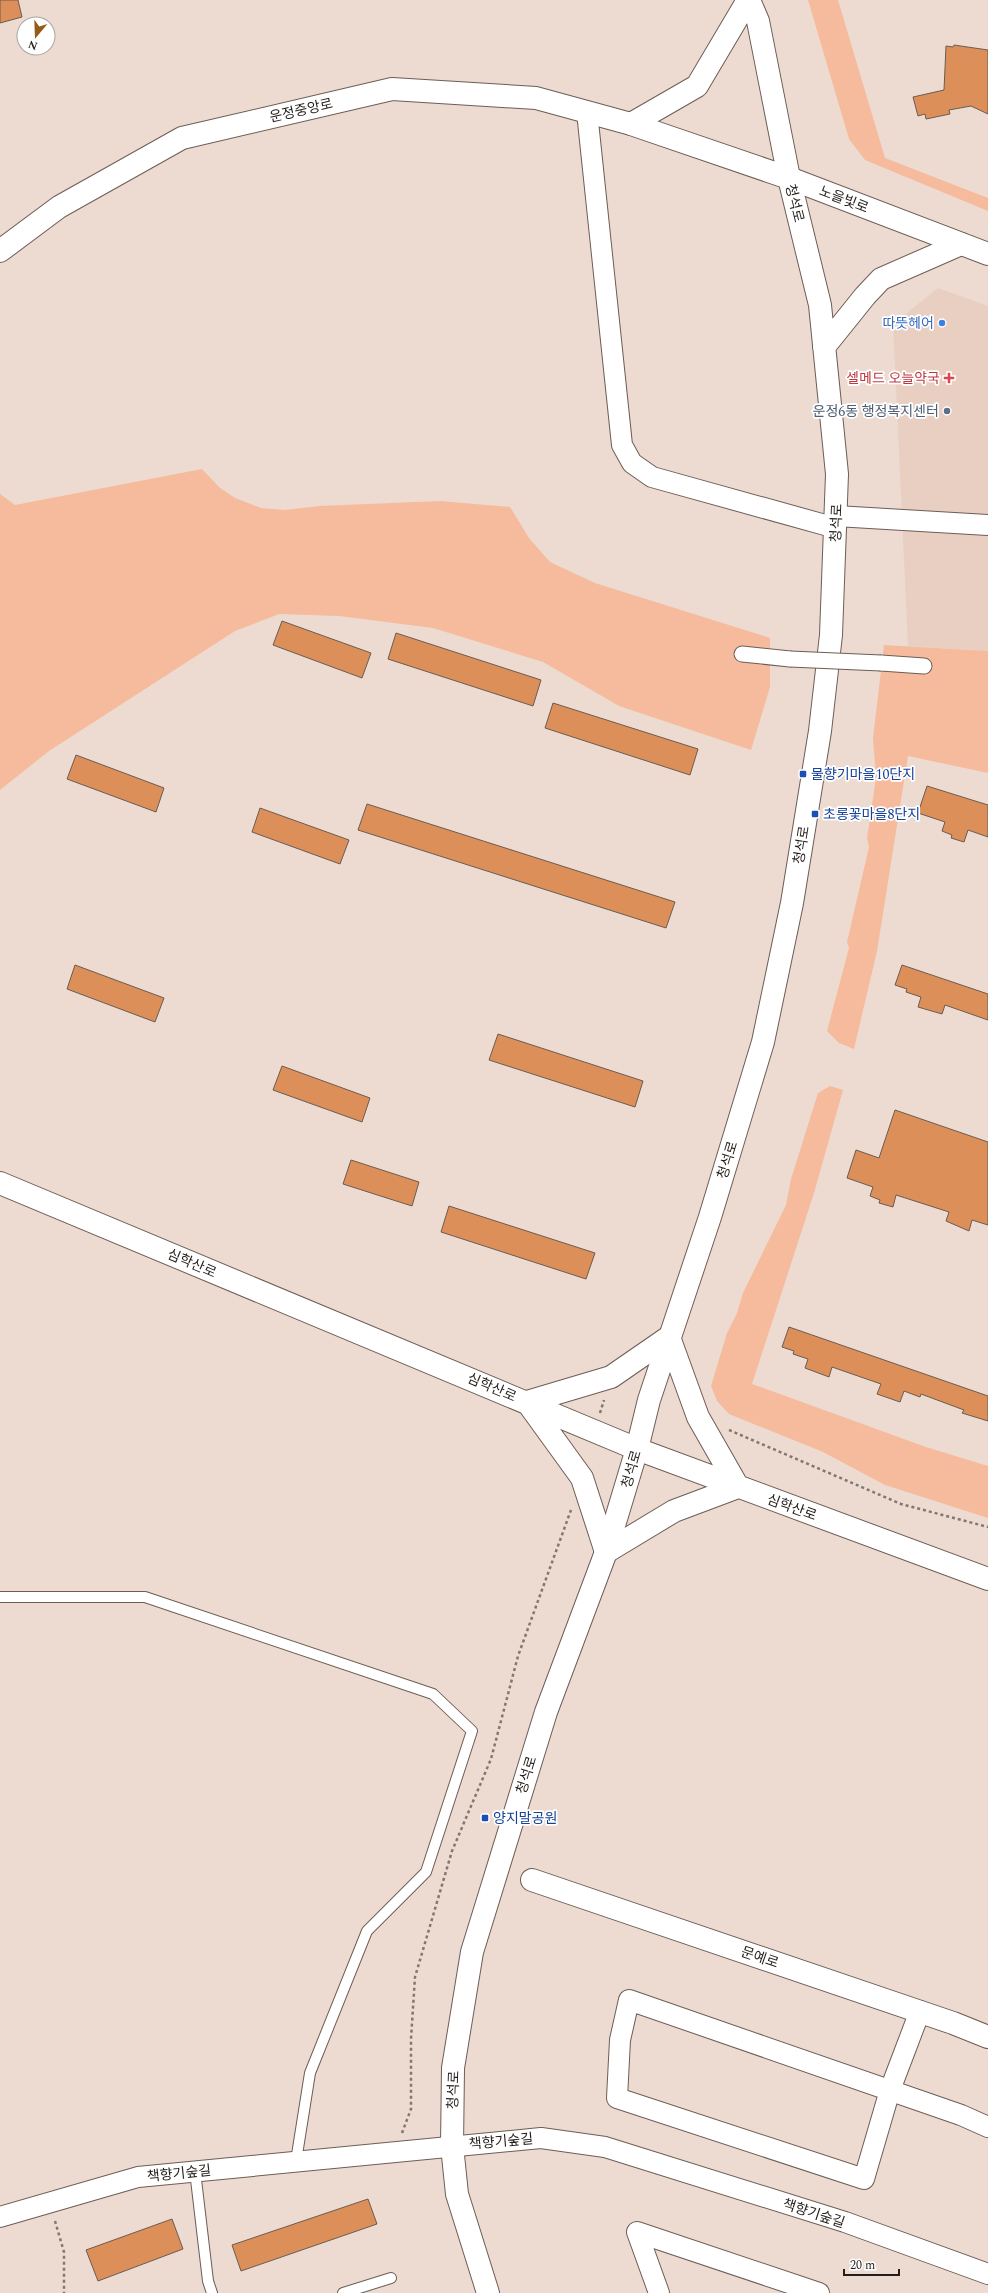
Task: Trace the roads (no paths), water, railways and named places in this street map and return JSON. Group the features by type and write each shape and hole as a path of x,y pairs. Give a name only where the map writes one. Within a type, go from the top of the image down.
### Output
{"street":[{"path":"631,124 697,86 749,0"},
{"name":"청석로","path":"488,2293 456,2194 452,2146 453,2068 472,1952 546,1712 606,1552 637,1449 649,1400 710,1217 763,1042 792,903 820,731 831,635 837,474 820,305 789,178 758,21 749,0"},
{"name":"운정중앙로","path":"0,250 59,207 182,138 392,89 536,98 631,124"},
{"path":"587,112 622,445 632,463 652,477 836,522 988,525"},
{"name":"노을빛로","path":"631,124 789,178 988,254"},
{"path":"824,347 865,296 881,279 961,244"},
{"path":"742,654 790,659 924,666"},
{"name":"심학산로","path":"0,1183 637,1449 988,1579"},
{"path":"669,1337 698,1417 738,1487 674,1511 606,1552 582,1478 527,1402 611,1377 669,1337"},
{"name":"문예로","path":"532,1880 920,2011 988,2037"},
{"path":"920,2011 890,2090 864,2179 617,2098 620,2040 629,2000 890,2090 962,2114 988,2127"},
{"name":"책향기숲길","path":"0,2217 138,2177 541,2138 605,2147 845,2222 988,2274"},
{"path":"659,2293 637,2232 796,2289 818,2293"}],"lane":[{"path":"0,1597 145,1597 433,1694 472,1730 426,1872 367,1931 310,2073 296,2161"},
{"path":"195,2171 208,2281 212,2293"},
{"path":"343,2293 391,2278"}],"place":[{"name":"따뜻헤어","path":"942,323"},
{"name":"셀메드 오늘약국","path":"949,378"},
{"name":"운정6동 행정복지센터","path":"947,411"},
{"name":"물향기마을10단지","path":"803,774"},
{"name":"초롱꽃마을8단지","path":"815,814"},
{"name":"양지말공원","path":"485,1818"}]}
